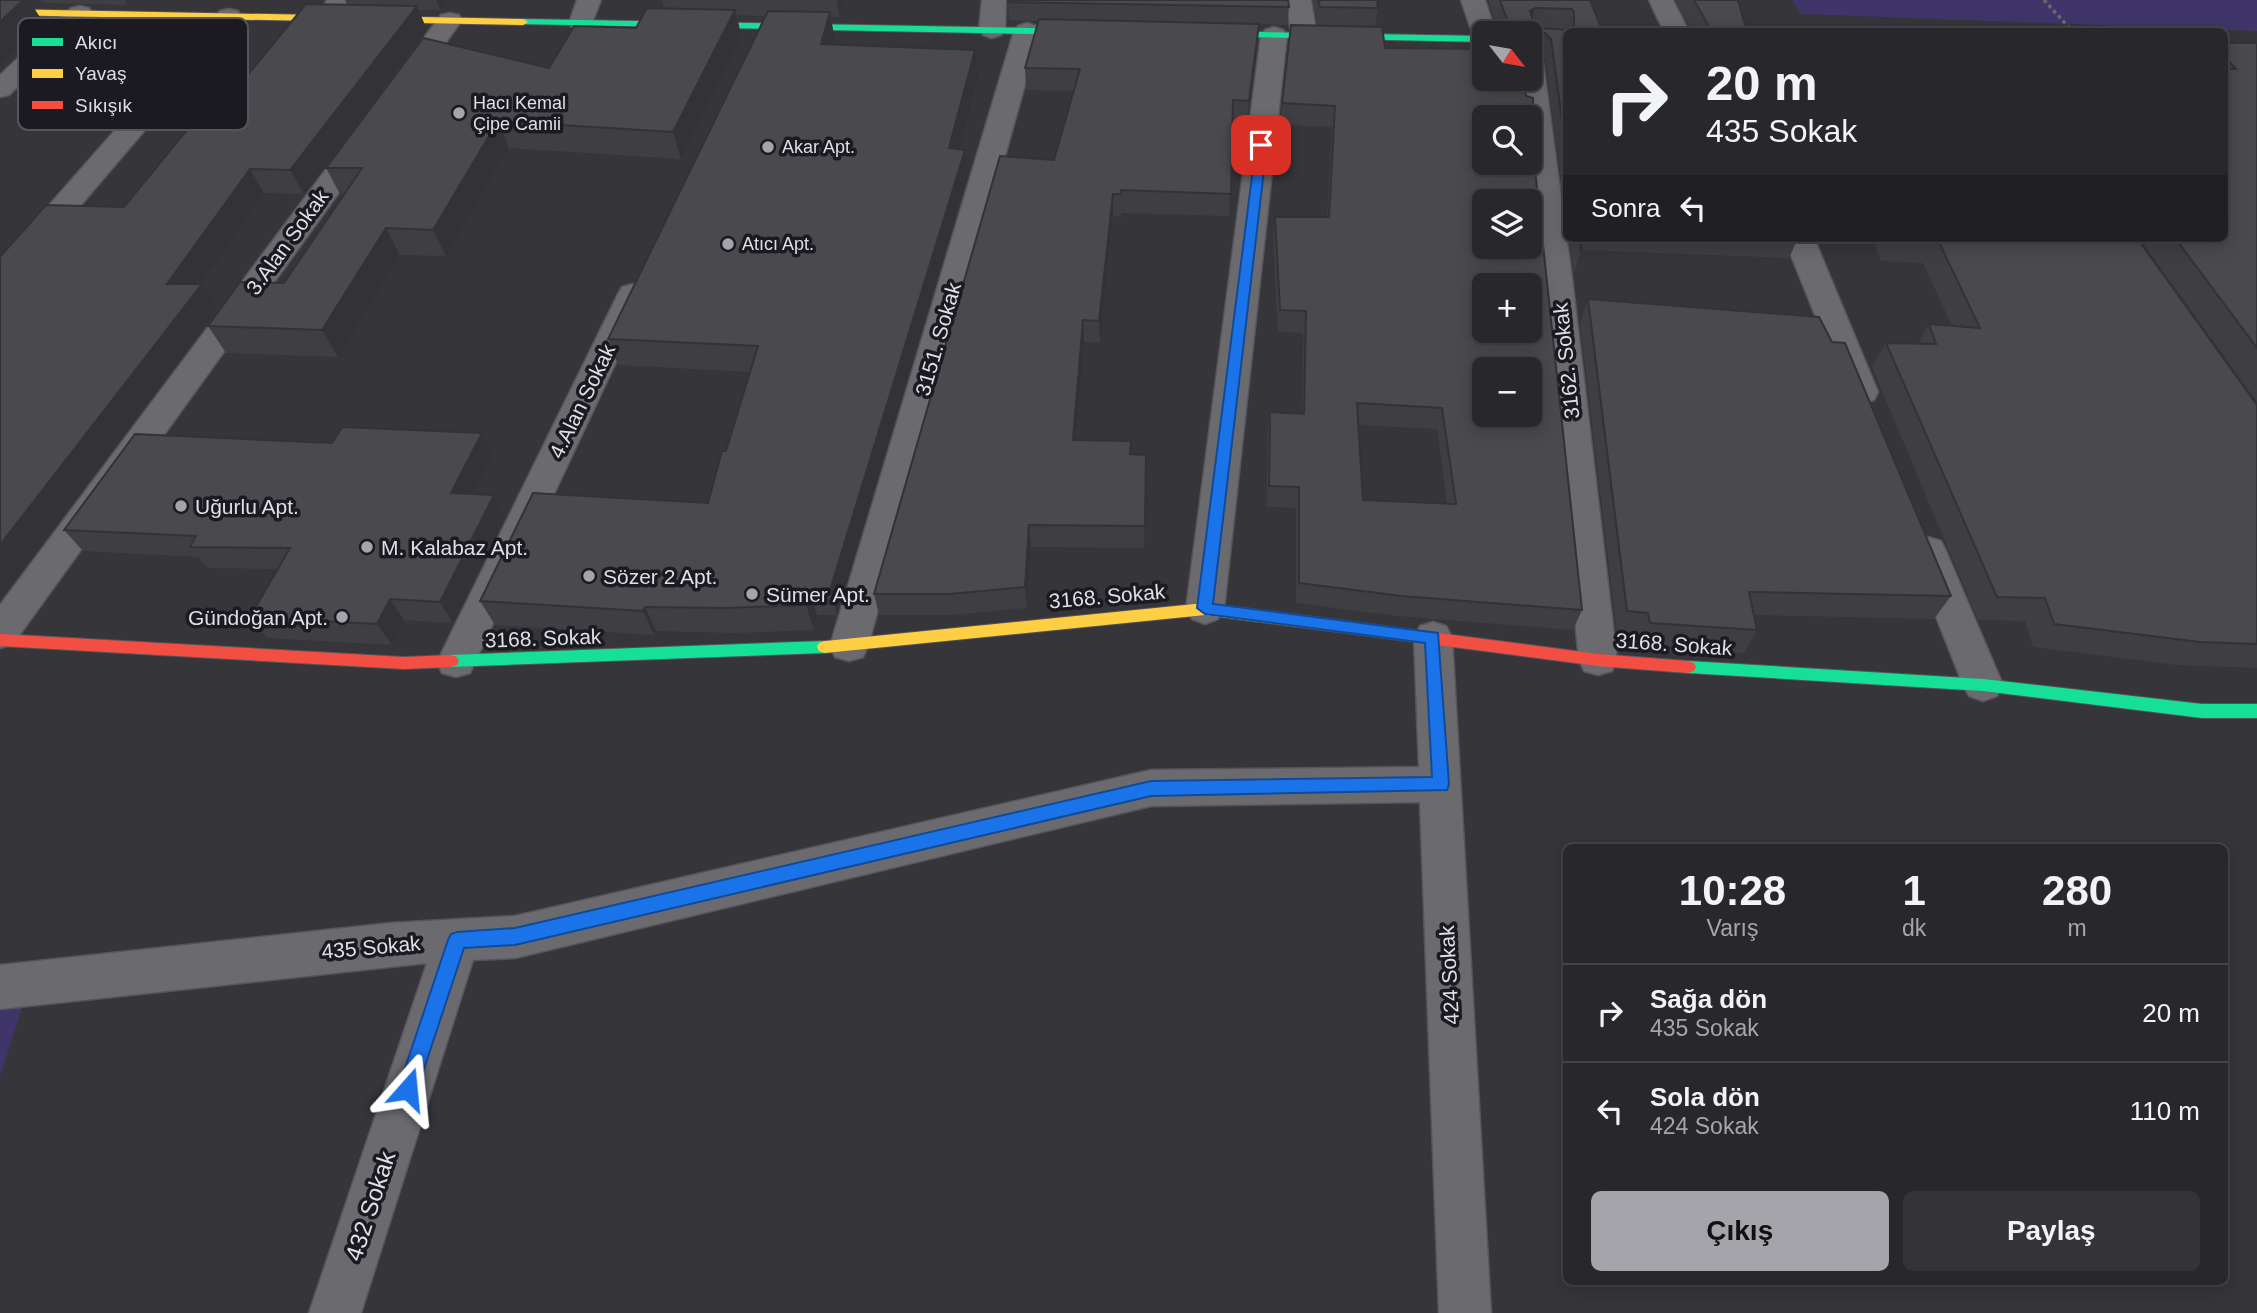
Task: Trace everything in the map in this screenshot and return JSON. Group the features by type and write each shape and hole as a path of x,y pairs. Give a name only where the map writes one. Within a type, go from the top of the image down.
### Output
{"street":[{"path":"992,30 994,0"},
{"path":"1205,608 1289,36 1299,0"},
{"path":"1474,0 1480,21"},
{"path":"1661,0 1675,28"},
{"path":"16,8 80,13 229,16 333,9 450,20 585,11 757,26 1096,32"},
{"path":"75,18 80,13"},
{"name":"3.Alan Sokak","path":"0,633 450,20"},
{"name":"3151. Sokak","path":"849,646 1027,31"},
{"path":"1192,34 1472,38"},
{"path":"0,89 18,72"},
{"name":"3162. Sokak","path":"1534,91 1557,278 1598,660"},
{"path":"0,280 130,130"},
{"path":"1801,242 1873,417"},
{"name":"4.Alan Sokak","path":"456,662 648,263"},
{"path":"1915,519 1983,685"},
{"name":"3168. Sokak","path":"0,640 404,663 456,662 849,646 916,636 1205,608 1598,660 1857,679 1983,685 2202,711 2257,711"},
{"name":"424 Sokak","path":"1433,637 1465,1313"},
{"name":"435 Sokak","path":"0,987 391,944 515,937 1151,788 1441,784"},
{"name":"432 Sokak","path":"335,1313 457,940"}],"path":[{"path":"2044,0 2069,28"}],"shaded area":[{"path":"1792,0 2257,0 2257,31 2228,28 1801,14"},
{"path":"28,989 0,1077 0,993"}],"building":[{"path":"0,0 23,0 0,22"},
{"path":"1288,0 1289,7 1008,2"},
{"path":"1318,0 1377,0 1378,8 1320,7"},
{"path":"1500,0 1590,0 1601,28 1574,28 1572,9 1535,8 1530,11 1533,21 1508,21"},
{"path":"1694,0 1738,0 1746,28 1710,28"},
{"path":"306,4 417,6 290,170 250,169 167,284 202,284 0,545 0,257 46,205 124,207 187,130 248,130 248,75"},
{"path":"647,8 735,10 673,132 498,121 433,230 386,228 322,330 208,326 240,282 284,283 362,168 326,168 423,38 549,68 574,26 636,28"},
{"path":"768,11 830,12 821,44 975,50 949,148 965,150 830,590 810,590 806,605 645,607 643,611 480,601 533,493 708,503 722,451 726,451 758,346 608,339"},
{"path":"1039,19 1259,24 1249,101 1233,100 1231,194 1121,190 1121,194 1113,194 1099,321 1083,320 1073,440 1131,441 1130,454 1146,455 1145,526 1029,525 1025,587 949,594 874,594 1000,156 1054,160 1080,69 1025,68"},
{"path":"1291,25 1382,27 1385,48 1472,49 1472,91 1525,91 1526,96 1533,98 1533,105 1472,105 1472,175 1536,175 1537,189 1472,189 1472,259 1542,259 1542,236 1582,610 1402,596 1299,583 1299,487 1269,486 1270,412 1304,414 1306,311 1280,310 1275,217 1329,217 1335,106 1282,103","holes":["1357,403 1442,408 1456,504 1363,500"]},
{"path":"1542,28 1563,30 1563,127 1551,39 1542,32"},
{"path":"2228,43 2257,43 2257,348 2178,242 2228,242 2228,69 2236,69 2228,60"},
{"path":"1939,242 2140,242 2257,405 2257,644 2200,642 2054,624 2045,598 1997,597 1886,343 1936,344 1929,324 1980,328"},
{"path":"1588,299 1819,317 1832,342 1845,343 1951,596 1749,592 1757,630 1650,623 1648,613 1627,611"},
{"path":"342,427 482,433 451,493 494,495 440,602 390,599 377,624 250,617 290,548 190,547 196,536 64,530 135,434 332,443"}],"traffic: fast":[{"path":"523,22 1086,32"},
{"path":"1206,34 1472,39"},
{"path":"451,661 825,647"},
{"path":"1688,667 1983,685 2202,711 2257,711"}],"traffic: slow":[{"path":"0,12 523,22"},
{"path":"825,647 1205,609 1315,623"}],"traffic: jam":[{"path":"1315,623 1598,660 1688,667"},
{"path":"0,640 404,663 451,661"}],"place":[{"name":"Hacı Kemal Çipe Camii","path":"459,113"},
{"name":"Akar Apt.","path":"768,147"},
{"name":"Atıcı Apt.","path":"728,244"},
{"name":"Uğurlu Apt.","path":"181,506"},
{"name":"M. Kalabaz Apt.","path":"367,547"},
{"name":"Sözer 2 Apt.","path":"589,576"},
{"name":"Sümer Apt.","path":"752,594"},
{"name":"Gündoğan Apt.","path":"342,617"}],"route":[{"path":"408,1089 457,940 515,937 1151,788 1441,784 1433,637 1205,608 1261,145"}]}
